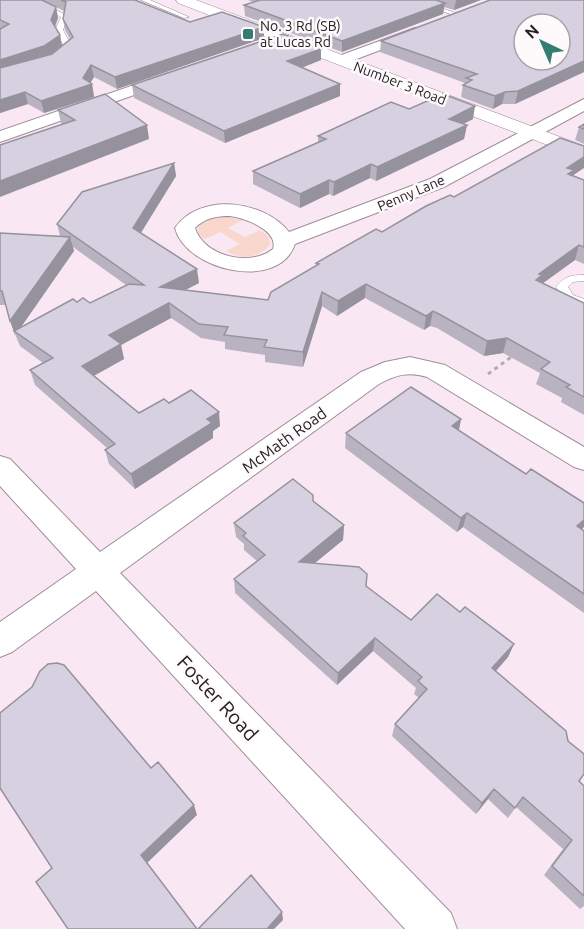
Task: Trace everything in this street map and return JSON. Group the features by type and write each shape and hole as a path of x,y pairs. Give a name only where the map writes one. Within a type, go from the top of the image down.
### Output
{"main road":[{"name":"Number 3 Road","path":"184,8 284,38 584,153"}],"street":[{"path":"340,60 464,13"},
{"path":"263,46 284,38"},
{"path":"0,137 184,73"},
{"name":"Penny Lane","path":"285,241 430,186 584,104"},
{"name":"McMath Road","path":"0,641 382,370 400,366 421,366 436,371 584,460"},
{"name":"Foster Road","path":"0,467 435,929"}],"lane":[{"path":"31,0 65,16 59,30 69,48 51,62"},
{"path":"144,0 184,8"},
{"path":"410,0 464,13"},
{"path":"584,278 567,280 562,287 568,297 584,303"}],"path":[{"path":"469,389 514,354"}],"shaded area":[{"path":"222,216 242,220 228,228 245,237 260,230 269,237 270,245 255,255 238,256 226,251 240,244 220,232 205,239 198,234 199,226 211,218"}],"building":[{"path":"0,0 42,0 56,7 51,20 60,35 44,46 0,60 0,29 9,24 0,20"},
{"path":"61,0 135,0 190,22 222,12 264,27 115,77 91,65 83,78 92,84 41,101 25,92 0,100 0,68 52,54 73,37 63,19 66,2"},
{"path":"260,0 436,0 445,3 342,41 244,5"},
{"path":"490,0 584,0 584,61 572,66 572,12 512,12 512,72 560,72 518,91 495,96 463,85 472,80 466,78 477,74 381,41"},
{"path":"283,34 321,49 287,61 340,84 224,131 132,85"},
{"path":"105,94 147,125 0,181 0,145 75,120 58,110"},
{"path":"443,94 475,106 449,119 467,125 377,167 371,164 334,182 329,180 300,194 253,171 326,139 318,136 391,102 409,109"},
{"path":"560,138 584,146 584,157 567,168 574,170 568,174 584,180 584,247 579,245 539,274 542,275 536,280 584,303 584,397 566,387 570,385 541,369 550,362 507,338 487,341 433,311 426,316 366,284 338,301 322,292 303,352 264,347 267,340 224,335 228,327 199,324 169,303 109,335 121,344 82,366 139,413 164,399 169,403 191,390 219,412 207,419 212,423 131,474 105,450 115,444 30,370 53,358 14,331 73,299 77,302 83,298 90,303 129,284 144,285 57,224 82,192 174,163 133,228 197,269 160,287 268,300 271,292 376,229 382,232 426,206 450,195 454,197"},
{"path":"0,233 70,237 10,321 2,291 0,291"},
{"path":"411,387 461,419 452,426 526,474 531,469 584,503 584,520 577,526 584,531 584,594 467,513 461,518 346,433"},
{"path":"293,479 313,495 313,501 344,525 299,562 359,567 367,574 366,586 411,620 437,594 460,612 465,607 514,644 492,668 566,731 568,741 584,754 584,774 579,781 584,786 584,896 552,866 572,840 523,797 515,808 494,789 482,803 395,724 427,689 418,681 422,677 375,638 338,673 234,579 265,555 243,536 246,533 234,523"},
{"path":"48,664 64,665 151,768 158,762 194,805 141,855 197,929 68,929 36,882 52,868 0,788 0,713 32,687 40,671"},
{"path":"251,875 282,912 267,929 198,929"}],"place":[{"name":"No. 3 Rd (SB) at Lucas Rd","path":"248,34"}]}
